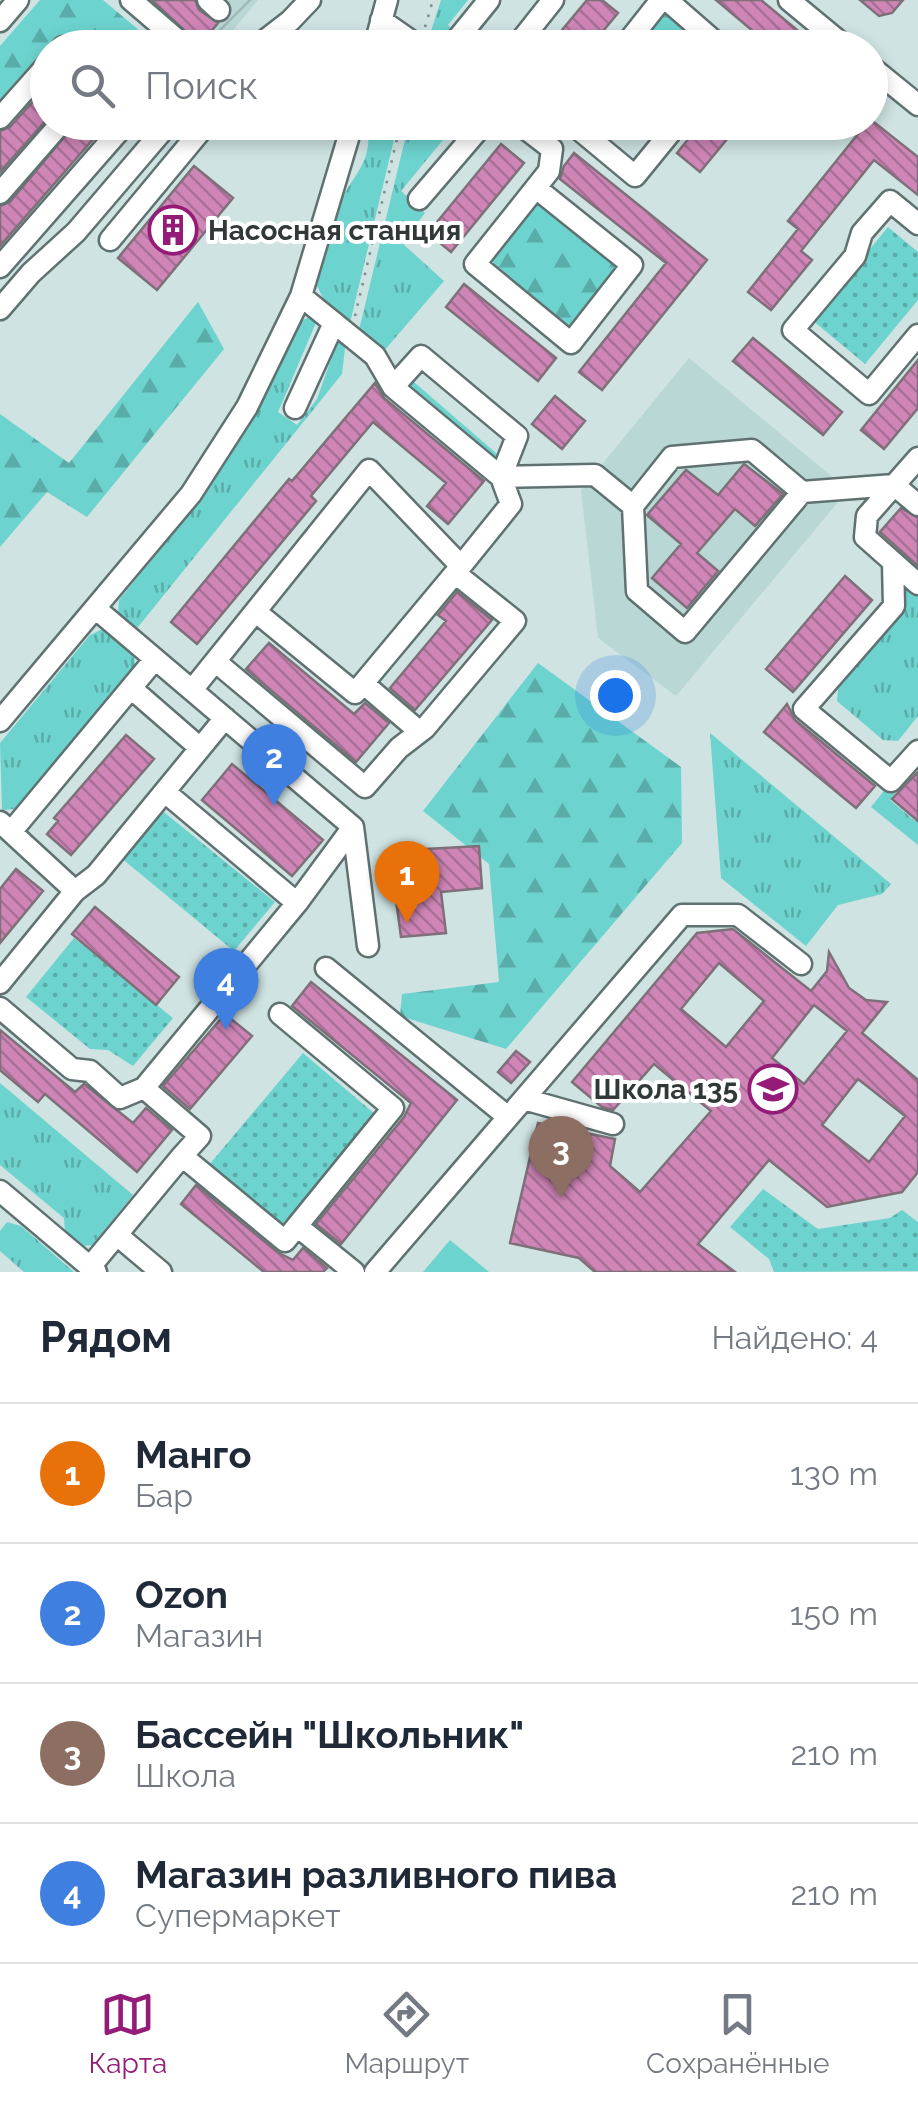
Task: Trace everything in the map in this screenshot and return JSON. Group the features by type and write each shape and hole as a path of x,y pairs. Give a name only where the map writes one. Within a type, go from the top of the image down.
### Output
{"street":[{"path":"0,20 18,0"},
{"path":"130,0 166,30"},
{"path":"465,30 489,0"},
{"path":"529,30 553,0"},
{"path":"638,30 664,0 700,30"},
{"path":"788,0 825,30"},
{"path":"276,30 307,4"},
{"path":"286,30 307,4"},
{"path":"384,10 403,30"},
{"path":"888,81 918,105"},
{"path":"0,118 30,84"},
{"path":"0,193 46,140"},
{"path":"0,267 111,140"},
{"path":"0,309 31,273 76,232 155,140"},
{"path":"110,240 193,140"},
{"path":"0,721 191,494 247,407 300,296 348,140"},
{"path":"419,199 470,140"},
{"path":"540,140 552,150"},
{"path":"536,188 632,265 571,343 475,264 548,171 557,140"},
{"path":"590,140 635,176 664,140"},
{"path":"918,224 890,201 862,233 855,256 793,330 869,394 918,335"},
{"path":"256,612 355,693 512,504 501,477 393,387 375,356 300,296"},
{"path":"294,408 342,330"},
{"path":"393,387 421,356 503,424 516,436 501,477"},
{"path":"802,492 685,632 637,591 633,506 672,457 752,450 802,492 894,485 918,505"},
{"path":"918,458 866,516 865,538 918,584"},
{"path":"192,690 369,470 458,569 515,621 420,732 399,748 365,787 216,662"},
{"path":"501,477 595,475 633,506"},
{"path":"892,562 894,606 804,709 891,782 918,752"},
{"path":"95,608 354,826 368,946"},
{"path":"76,891 6,827 155,659"},
{"path":"364,684 420,732"},
{"path":"131,688 200,748"},
{"path":"0,982 76,891 96,875 225,718"},
{"path":"165,792 296,903"},
{"path":"0,1008 72,1070 90,1072 120,1098 144,1088 354,826"},
{"path":"374,1272 682,915 738,914 801,964"},
{"path":"326,968 508,1117"},
{"path":"182,1156 285,1241 393,1108 280,1014"},
{"path":"5,1204 93,1270 117,1235 200,1136 144,1088"},
{"path":"524,1099 613,1124"},
{"path":"297,1226 354,1272"},
{"path":"117,1235 161,1272"}],"path":[{"path":"425,30 433,0"},
{"path":"342,330 396,140"}],"shaded area":[{"path":"120,0 258,0 233,30 156,30"},
{"path":"689,358 848,490 676,696 598,638 581,490"}],"green space":[{"path":"40,0 103,0 139,30 30,30 30,78 0,112 0,46"},
{"path":"441,0 468,0 448,25 453,30 431,30"},
{"path":"663,11 686,30 648,30"},
{"path":"368,140 394,140 350,323 325,302 314,280 335,212"},
{"path":"405,140 443,140 401,191 425,213 402,243 444,281 384,351 359,330"},
{"path":"539,203 618,269 570,327 491,261"},
{"path":"888,227 918,252 918,300 865,364 812,320"},
{"path":"198,302 224,349 87,517 47,492 0,547 0,414 69,463"},
{"path":"318,318 278,412 297,425 317,399 340,334 346,340 342,374 134,632 118,615 119,600 210,487 274,380 300,322"},
{"path":"407,376 504,460 500,471 399,386"},
{"path":"898,577 918,589 918,716 898,741 883,740 837,701 838,689 900,615"},
{"path":"103,629 111,631 134,652 135,666 15,809 2,810 0,743 90,635"},
{"path":"538,663 681,767 682,843 506,1049 400,1016 402,994 499,982 489,864 423,811"},
{"path":"710,733 891,884 882,894 838,905 806,946 721,878"},
{"path":"888,786 896,792 890,800 915,821 918,819 918,845 871,807"},
{"path":"160,809 275,902 234,951 120,857"},
{"path":"74,938 173,1018 133,1066 108,1050 90,1049 26,997"},
{"path":"303,1053 376,1115 282,1226 209,1165"},
{"path":"0,1083 133,1195 92,1245 82,1246 65,1231 64,1218 0,1165"},
{"path":"763,1189 818,1229 890,1218 902,1210 918,1222 918,1271 774,1272 769,1259 730,1227"},
{"path":"7,1222 21,1226 74,1272 24,1272 0,1251 0,1231"},
{"path":"450,1240 489,1272 423,1272"}],"building":[{"path":"152,0 195,0 199,10 218,23 212,30 184,30"},
{"path":"587,0 602,0 618,13 604,30 562,30"},
{"path":"716,0 761,0 797,30 752,30"},
{"path":"860,0 903,0 892,13 879,16"},
{"path":"30,105 30,138 0,172 0,131 10,127"},
{"path":"888,133 918,157 918,195 874,160 801,251 812,260 771,310 748,292 798,229 788,221 853,140 888,140"},
{"path":"62,140 92,140 0,246 0,206 10,202"},
{"path":"687,140 726,140 700,172 677,153"},
{"path":"501,144 524,163 451,252 428,233"},
{"path":"574,153 707,260 602,390 579,372 666,263 560,179"},
{"name":"Насосная станция","path":"194,166 233,198 157,290 118,258"},
{"path":"464,284 556,358 538,381 446,307"},
{"path":"753,338 842,412 823,435 733,361"},
{"path":"918,360 918,408 884,449 861,430"},
{"path":"375,383 384,398 484,481 448,524 427,506 446,483 373,422 311,496 316,501 197,644 171,622 289,479 292,481"},
{"path":"555,396 585,421 562,449 532,424"},
{"path":"744,464 783,494 755,526 735,509 697,553 718,571 687,608 652,578 681,544 647,515 686,470 718,495"},
{"path":"901,508 918,518 918,566 880,532"},
{"path":"845,576 872,600 793,692 766,669"},
{"path":"457,592 492,620 415,710 390,688 446,621 438,615"},
{"path":"269,643 354,714 365,703 389,723 356,762 246,669"},
{"path":"787,704 795,720 875,786 856,808 764,732"},
{"path":"126,735 154,759 71,855 47,834 58,821 54,818"},
{"path":"232,764 323,840 292,876 202,800"},
{"path":"918,772 918,821 892,799"},
{"path":"479,846 482,888 441,892 446,933 401,937 392,870 408,850"},
{"path":"16,869 43,891 0,943 0,889"},
{"path":"95,907 179,977 156,1005 72,934"},
{"path":"733,929 811,991 827,971 829,952 849,988 866,1000 887,1002 862,1033 918,1080 918,1172 902,1192 827,1207 769,1160 698,1244 735,1272 595,1272 579,1258 510,1243 538,1123 615,1139 610,1166 640,1192 711,1111 654,1064 613,1110 602,1107 572,1082 697,933","holes":["719,963 764,1001 726,1047 681,1009","814,1005 847,1031 804,1084 772,1058","858,1079 905,1116 869,1162 822,1125"]},
{"path":"311,982 457,1100 341,1244 316,1224 404,1117 411,1103 292,1006"},
{"path":"225,1014 252,1036 190,1109 163,1086"},
{"path":"0,1030 75,1092 84,1084 133,1123 146,1108 172,1130 137,1172 45,1094 38,1102 0,1070"},
{"path":"516,1051 530,1062 511,1083 498,1072"},
{"path":"196,1185 277,1252 293,1260 303,1248 327,1268 323,1272 264,1272 181,1204"}],"place":[{"name":"Насосная станция","path":"173,230"},
{"name":"Ozon","path":"274,806"},
{"name":"Манго","path":"407,923"},
{"name":"Магазин разливного пива","path":"226,1030"},
{"name":"Школа 135","path":"773,1089"},
{"name":"Бассейн \"Школьник\"","path":"561,1198"}]}
